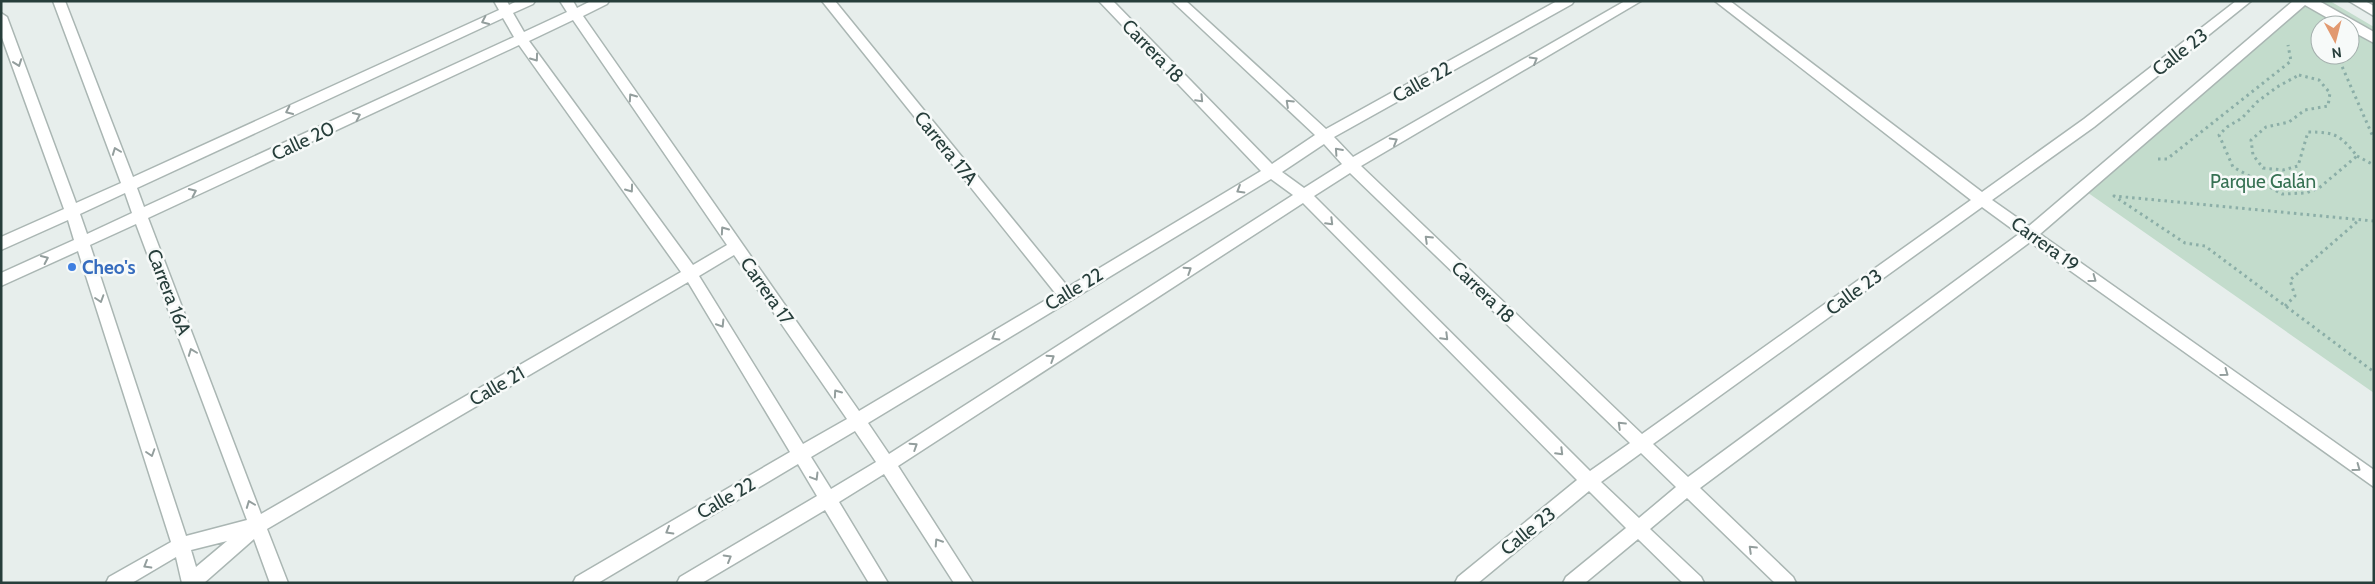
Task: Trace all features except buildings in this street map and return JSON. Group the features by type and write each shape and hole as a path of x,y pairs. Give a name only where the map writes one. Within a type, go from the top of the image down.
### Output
{"street":[{"name":"Carrera 16A","path":"59,1 279,583"},
{"name":"Calle 20","path":"1,244 503,6 529,1"},
{"name":"Carrera 17","path":"566,1 887,464 964,583"},
{"name":"Calle 20","path":"1,280 603,1"},
{"name":"Carrera 17A","path":"828,1 1065,294"},
{"name":"Carrera 18","path":"1105,1 1271,172 1304,195 1589,481 1695,583"},
{"name":"Carrera 18","path":"1178,1 1325,136 1351,165 1787,583"},
{"name":"Calle 22","path":"582,583 1271,172 1325,136 1568,1"},
{"name":"Calle 22","path":"686,583 887,464 1351,165 1635,1"},
{"name":"Carrera 19","path":"1721,1 1982,200 2374,480"},
{"name":"Calle 23","path":"1464,583 1589,481 2089,123 2244,1"},
{"name":"Calle 23","path":"1572,583 1687,488 2030,234 2302,1"},
{"path":"2308,1 2374,38"},
{"path":"2355,1 2374,12"},
{"path":"503,6 522,40 690,273 878,583"},
{"path":"1,17 72,211 192,582"},
{"name":"Calle 21","path":"192,582 258,525 736,247"},
{"name":"Calle 21","path":"116,583 181,545 258,525"}],"path":[{"path":"2153,159 2167,159 2291,61 2288,43"},
{"path":"2341,65 2374,139"},
{"path":"2356,156 2319,188 2306,193 2282,194 2233,167 2219,135 2227,127 2242,118 2264,97 2299,75 2319,80 2330,93 2328,106 2306,110 2289,122 2266,127 2251,140 2253,155 2263,168 2283,170 2298,166 2308,132 2323,132 2341,137 2356,156 2374,165"},
{"path":"2114,196 2121,189"},
{"path":"2114,196 2374,221"},
{"path":"2114,196 2185,242 2205,246 2374,372"},
{"path":"2286,306 2295,296 2290,280 2360,220"}],"green space":[{"name":"Parque Galán","path":"2306,1 2330,1 2354,15 2310,15 2310,65 2360,65 2360,19 2374,27 2374,393 2084,190"}],"place":[{"name":"Cheo's","path":"72,267"}]}
